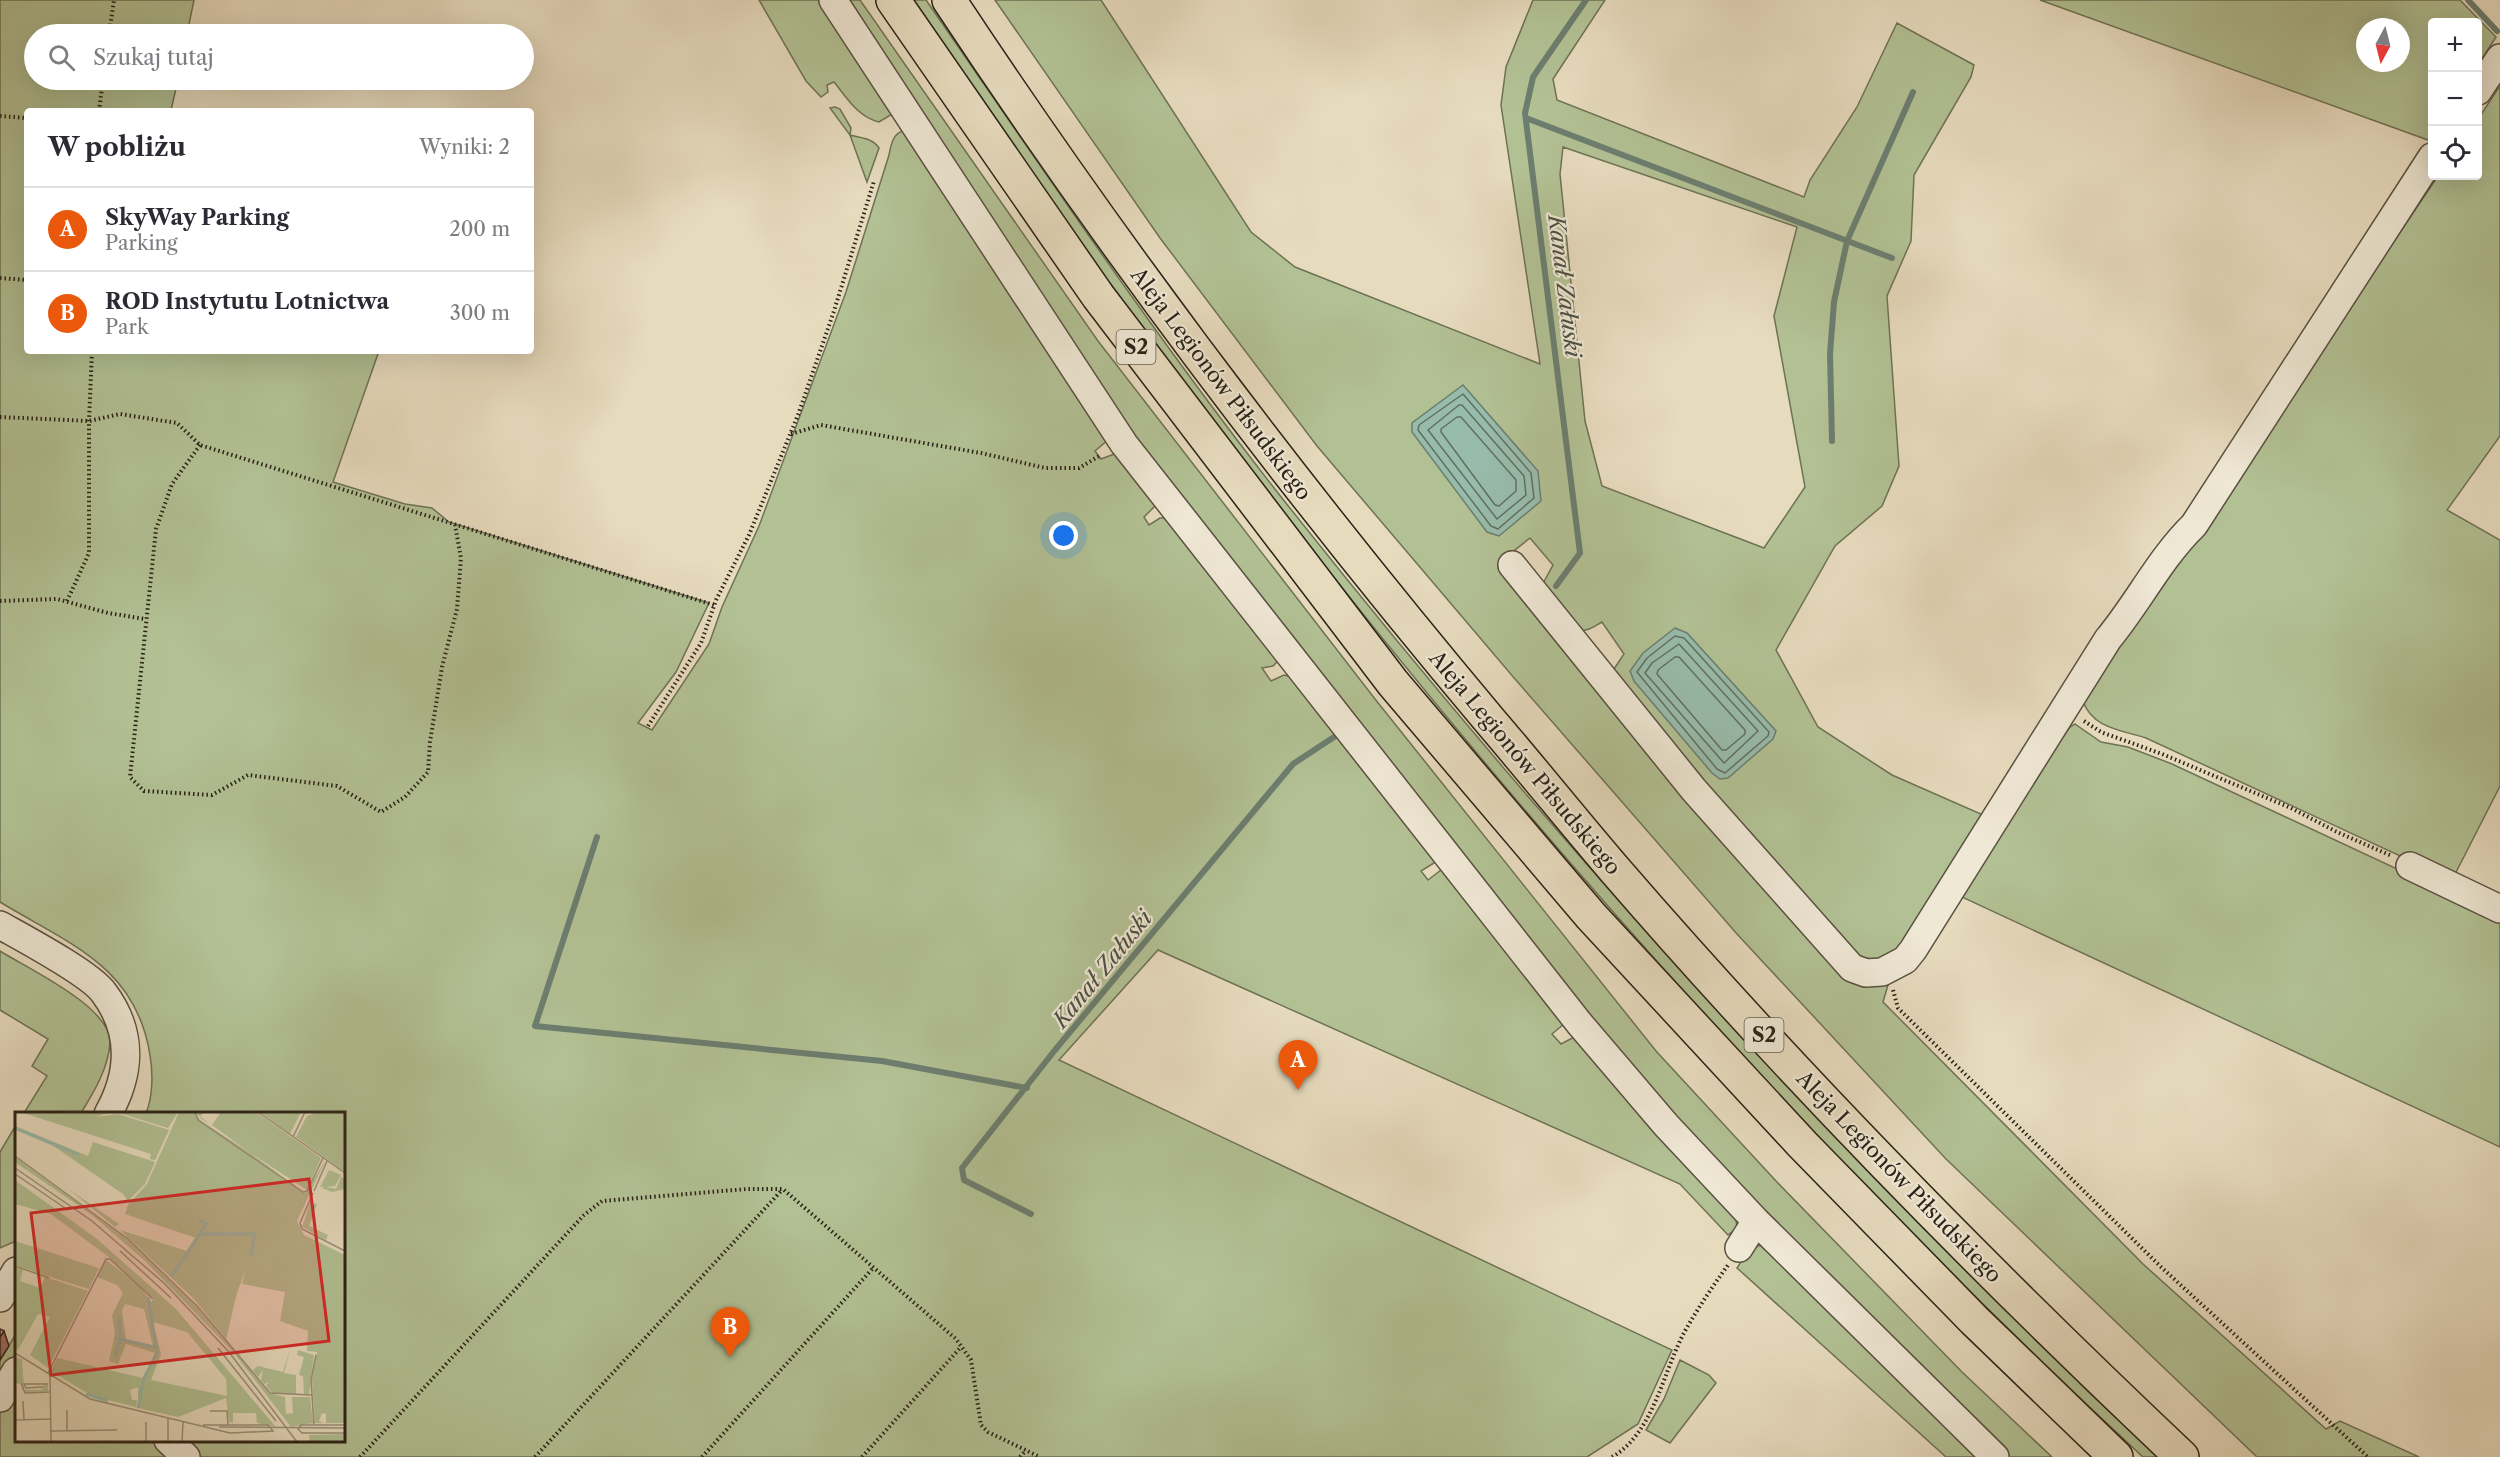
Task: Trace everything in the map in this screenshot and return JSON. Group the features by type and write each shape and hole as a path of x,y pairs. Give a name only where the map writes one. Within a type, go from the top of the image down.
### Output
{"highway":[{"name":"Aleja Legionów Piłsudskiego","path":"893,0 1098,296 1393,683 1591,916 1803,1145 1974,1320 2116,1457"},
{"name":"Aleja Legionów Piłsudskiego","path":"949,0 1025,116 1121,251 1248,422 1376,585 1615,870 1858,1136 1998,1280 2182,1457"}],"street":[{"path":"833,0 1125,444 1580,1023 1666,1125 1756,1221 1995,1457"},
{"path":"2482,85 2500,58"},
{"path":"1512,565 1694,790 1852,968 1866,974 1891,969 1913,950 1938,915 2108,639 2133,608 2182,536 2194,525 2428,166"},
{"path":"2410,866 2500,909"},
{"path":"0,925 69,966 104,991 124,1033 127,1051 124,1081 108,1112"},
{"path":"1739,1248 1756,1221"},
{"path":"0,1298 15,1273"},
{"path":"0,1398 15,1373"},
{"path":"170,1442 186,1457"}],"path":[{"path":"110,24 114,0"},
{"path":"99,108 102,90"},
{"path":"0,116 24,118"},
{"path":"648,726 701,644 714,605 749,536 790,435 834,311 874,181"},
{"path":"0,278 24,280"},
{"path":"67,601 89,553 88,421 92,354"},
{"path":"0,417 88,421 120,414 177,423 200,445 714,605"},
{"path":"790,435 821,425 981,453 1045,468 1079,468 1101,455"},
{"path":"200,445 172,484 156,530 130,777 144,791 212,795 248,775 337,786 381,812 405,797 428,772 430,741 442,667 457,609 461,558 455,525"},
{"path":"0,601 57,599 108,613 145,619"},
{"path":"2067,703 2080,718 2101,732 2162,754 2291,808 2337,832 2387,852 2410,866"},
{"path":"1891,969 1898,1008 2160,1266 2368,1457"},
{"path":"360,1457 584,1215 602,1201 747,1189 783,1189 874,1267 961,1347 971,1360 981,1425 988,1432 1040,1457"},
{"path":"535,1457 783,1189"},
{"path":"1612,1457 1625,1450 1643,1426 1685,1332 1739,1248"},
{"path":"702,1457 874,1267"},
{"path":"862,1457 961,1347"},
{"path":"1020,1457 1026,1450"}],"shaded area":[{"path":"0,0 194,0 189,24 24,24 24,90 176,90 171,108 24,108 24,354 378,354 333,482 405,504 432,508 449,522 709,603 676,672 638,723 652,730 709,644 722,607 759,526 846,292 892,143 895,136 905,130 1109,439 1095,451 1101,459 1117,453 1156,505 1144,517 1149,525 1160,518 1167,518 1279,660 1273,666 1262,668 1271,681 1284,675 1292,677 1436,856 1434,863 1421,871 1428,880 1441,870 1446,870 1564,1024 1552,1034 1561,1044 1578,1035 1735,1211 1737,1228 1728,1235 1680,1184 1158,950 1059,1060 1672,1350 1638,1424 1587,1457 195,1457 178,1442 345,1442 345,1112 146,1112 152,1077 150,1055 142,1025 130,999 115,979 96,961 74,945 0,902"},
{"path":"759,0 823,0 894,113 879,122 872,120 854,106 834,82 827,85 828,92 821,97 806,81"},
{"path":"842,0 860,0 1098,341 1375,699 1656,1051 1776,1181 1962,1372 2052,1457 2009,1457 1677,1128 1134,444"},
{"path":"914,0 926,0 1098,249 1232,433 1380,620 1485,746 1700,991 1811,1111 2040,1344 2158,1457 2143,1457 2008,1329 1877,1197 1749,1062 1502,784 1268,494 1156,346 1063,217"},
{"path":"995,0 1101,0 1251,232 1295,267 1540,364 1501,105 1506,67 1533,0 1605,0 1553,79 1557,100 1804,197 1810,180 1857,107 1897,23 1974,65 1971,77 1914,175 1911,241 1887,296 1899,466 1882,506 1835,546 1776,650 1818,727 1892,775 1990,818 1892,959 1877,962 1855,959 1618,691 1614,669 1624,654 1602,622 1588,629 1579,630 1568,625 1553,608 1542,585 1553,565 1530,538 1501,561 1736,848 1847,974 1862,981 1884,979 1888,985 1883,1002 2143,1264 2326,1429 2340,1421 2419,1457 2257,1457 1946,1159 1737,934 1515,679 1317,446 1160,238","holes":["1563,147 1797,227 1774,316 1805,487 1764,548 1602,486 1585,421 1560,174"]},
{"path":"2040,0 2460,0 2478,18 2428,18 2428,140"},
{"path":"2482,23 2496,37 2482,59"},
{"path":"2500,86 2500,436 2447,510 2500,540 2500,786 2452,880 2146,738 2108,727 2093,717 2083,701 2435,180 2482,180 2482,113"},
{"path":"830,108 840,109 851,128 850,135"},
{"path":"850,135 870,140 879,148 867,182"},
{"path":"2075,724 2101,742 2128,747 2172,764 2500,917 2500,1147 1964,898 1958,892 2069,728"},
{"path":"0,951 66,990 97,1015 107,1029 110,1042 109,1051 96,1088 82,1112 25,1112 47,1076 32,1066 48,1039 0,1010"},
{"path":"15,1127 15,1241 0,1248 0,1152"},
{"path":"1763,1245 1983,1457 1946,1457 1737,1268 1750,1250"},
{"path":"15,1336 15,1366 0,1391 0,1360"},
{"path":"1680,1360 1709,1375 1716,1383 1670,1443 1646,1430 1664,1399"},
{"path":"15,1386 15,1442 158,1442 176,1457 0,1457 0,1411"}],"water":[{"path":"1463,385 1538,471 1541,501 1499,536 1487,532 1412,432 1412,423"},
{"path":"1675,628 1687,633 1776,731 1773,739 1728,778 1720,779 1712,773 1634,681 1630,671 1643,653"}],"waterway":[{"name":"Kanał Załuski","path":"1556,586 1580,553 1525,113 1533,77 1586,0"},
{"path":"2468,0 2497,31"},
{"path":"1832,441 1830,354 1834,302 1847,241 1913,92"},
{"path":"1526,118 1892,258"},
{"name":"Kanał Załuski","path":"1031,1214 964,1180 962,1168 1055,1050 1293,764 1334,737"},
{"path":"597,837 535,1026 882,1061 1027,1088"}],"place":[{"name":"SkyWay Parking","path":"1298,1090"},
{"name":"ROD Instytutu Lotnictwa","path":"730,1357"}]}
